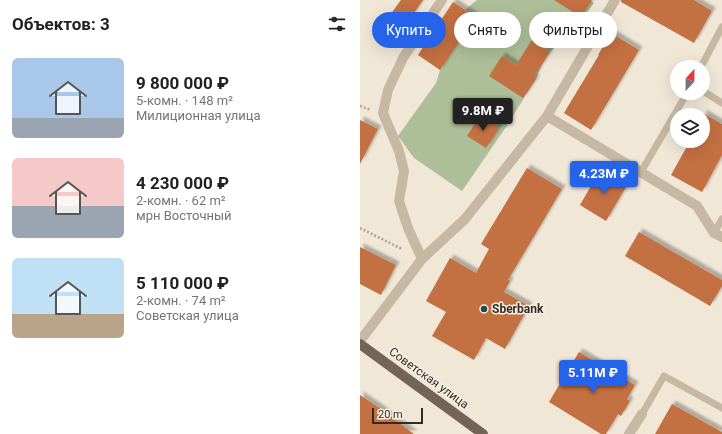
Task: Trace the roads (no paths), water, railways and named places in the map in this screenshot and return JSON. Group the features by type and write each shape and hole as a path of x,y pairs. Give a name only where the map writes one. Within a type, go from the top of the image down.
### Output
{"main road":[{"name":"Советская улица","path":"360,344 483,434"}],"street":[{"path":"422,259 408,228 399,201 404,171 399,151 383,113 388,90 403,58 442,0"},
{"path":"360,340 422,259 465,219 547,116 615,0"},
{"path":"547,116 697,206 718,235"},
{"path":"629,434 642,414"}],"lane":[{"path":"705,60 722,27"},
{"path":"710,95 722,103"},
{"path":"641,172 683,100"},
{"path":"718,235 722,219"},
{"path":"642,414 664,376 722,408"}],"place":[{"name":"Sberbank","path":"484,309"}]}
